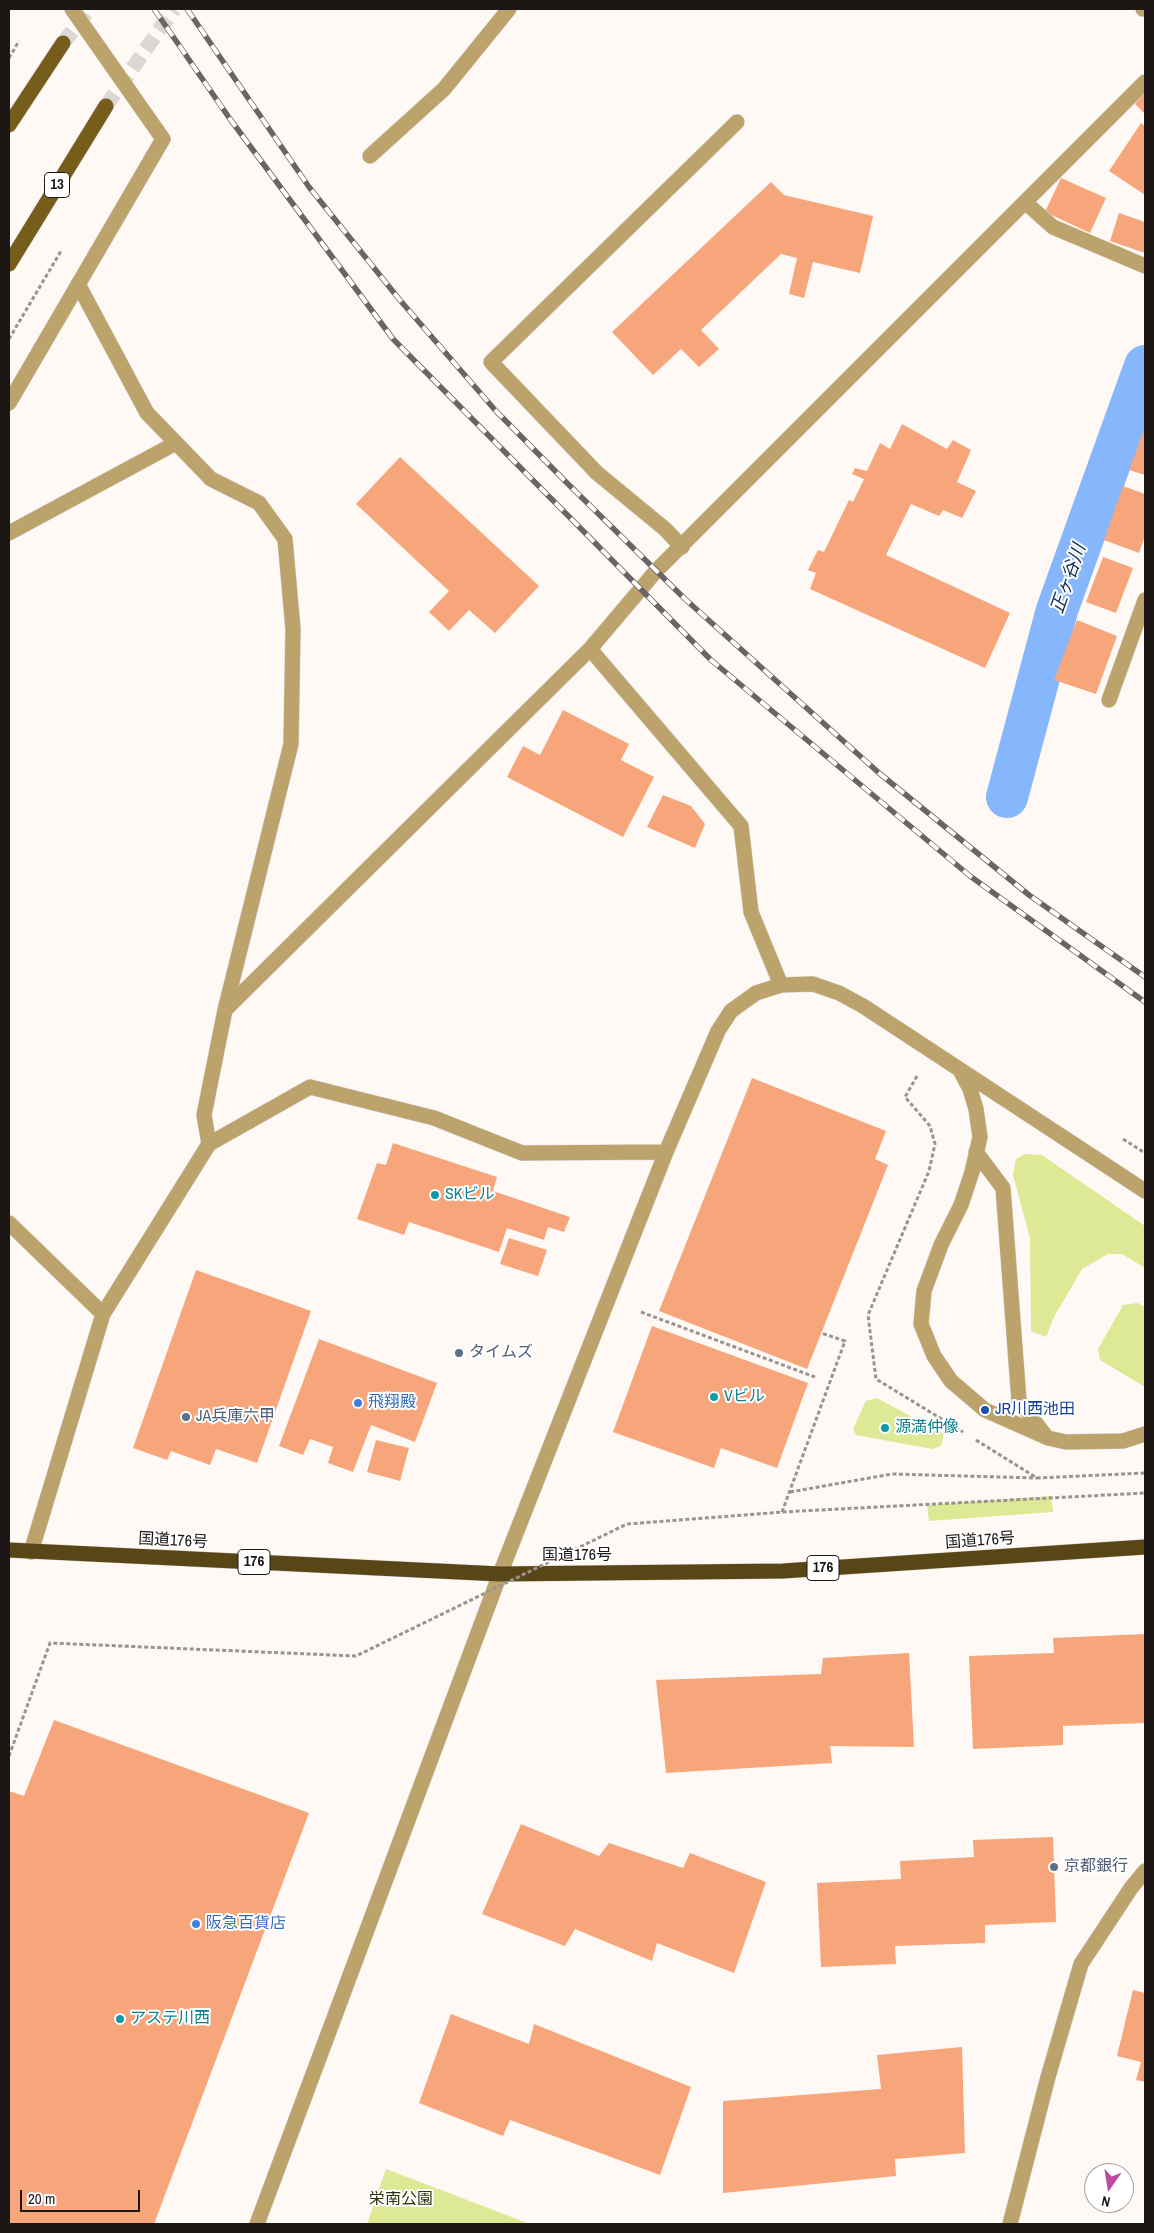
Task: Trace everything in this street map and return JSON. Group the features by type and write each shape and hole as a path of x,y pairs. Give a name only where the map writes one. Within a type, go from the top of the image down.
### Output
{"highway":[{"name":"国道176号","path":"9,1550 500,1574 783,1571 1145,1547"}],"main road":[{"path":"9,125 63,43"},
{"name":"13","path":"9,264 106,106"}],"street":[{"path":"9,403 163,139 72,9"},
{"path":"370,156 444,89 509,9"},
{"path":"224,1010 590,649 632,598 1145,82"},
{"path":"682,547 665,529 597,473 491,362 738,122"},
{"path":"1026,203 1053,227 1145,266"},
{"path":"78,284 147,413 211,479 260,503 285,539 292,620 291,744 224,1010 204,1115 209,1144"},
{"path":"9,533 176,443"},
{"path":"1109,700 1145,600"},
{"path":"590,649 741,826 752,912 781,985"},
{"path":"256,2224 500,1574 666,1152 718,1031 731,1011 756,994 781,985 813,984 839,993 863,1006 1145,1191"},
{"path":"959,1069 970,1089 976,1109 980,1137 972,1172 961,1205 941,1245 924,1291 922,1324 934,1356 951,1381 985,1410 1048,1438 1066,1442 1123,1441 1145,1434"},
{"path":"31,1552 103,1314 209,1144 310,1087 434,1118 522,1153 666,1152"},
{"path":"976,1152 1003,1188 1018,1401 1048,1438"},
{"path":"9,1223 103,1314"},
{"path":"1010,2224 1048,2076 1081,1964 1131,1888 1145,1871"}],"path":[{"path":"9,58 20,41"},
{"path":"641,1312 815,1376"},
{"path":"782,1512 845,1341 821,1333"},
{"path":"790,1492 892,1474 1037,1478"},
{"path":"9,1756 50,1643 356,1656 627,1524 782,1512 1145,1493"}],"green space":[{"path":"1025,1154 1042,1155 1145,1226 1145,1268 1122,1254 1108,1254 1082,1269 1054,1317 1046,1337 1031,1331 1030,1238 1013,1175 1016,1159"},
{"path":"1137,1303 1145,1307 1145,1387 1100,1360 1098,1349 1123,1305"},
{"path":"877,1398 944,1434 941,1446 932,1449 856,1435 853,1429 866,1401"},
{"path":"1051,1496 1053,1512 929,1521 927,1505"},
{"name":"栄南公園","path":"386,2169 530,2224 367,2224"}],"building":[{"path":"1145,92 1145,114 1135,104"},
{"path":"1141,123 1145,126 1145,195 1109,171"},
{"path":"1061,178 1106,198 1090,233 1045,212"},
{"path":"771,182 784,195 873,216 860,273 813,262 804,298 789,294 797,258 781,254 701,330 719,349 699,367 681,349 653,375 612,332"},
{"path":"1119,213 1145,222 1145,253 1110,241"},
{"path":"902,424 947,449 953,440 971,450 957,482 976,491 962,518 943,510 939,516 911,504 886,555 1010,613 985,668 810,589 816,573 808,570 818,550 824,552 849,500 853,502 864,479 852,474 855,468 867,471 880,443 890,449"},
{"path":"1145,427 1145,475 1129,470"},
{"path":"400,457 539,586 495,633 469,610 449,631 429,612 449,591 356,504"},
{"path":"1123,486 1145,494 1145,536 1139,553 1104,540"},
{"path":"1103,557 1133,568 1116,613 1086,602"},
{"path":"1077,620 1117,636 1096,694 1054,680"},
{"path":"563,710 629,744 621,760 654,777 623,837 507,777 523,746 540,755"},
{"path":"663,795 691,806 705,824 695,848 647,827"},
{"path":"752,1078 886,1131 875,1159 888,1165 807,1369 659,1311"},
{"name":"SKビル","path":"393,1143 497,1177 493,1191 570,1217 564,1232 548,1227 544,1240 507,1228 499,1252 409,1222 404,1235 357,1219 377,1163 386,1165"},
{"path":"509,1238 547,1250 538,1276 500,1264"},
{"path":"196,1270 311,1311 257,1463 216,1449 210,1465 171,1451 167,1460 133,1448"},
{"name":"Vビル","path":"652,1326 808,1383 777,1468 721,1448 714,1468 613,1432"},
{"path":"319,1339 437,1383 415,1442 371,1425 353,1472 328,1463 333,1447 310,1439 303,1455 279,1446"},
{"path":"376,1440 409,1448 400,1481 367,1472"},
{"path":"1145,1634 1145,1723 1063,1726 1063,1745 973,1749 969,1656 1054,1653 1053,1638"},
{"path":"909,1653 914,1747 830,1746 832,1763 666,1773 656,1680 821,1674 823,1658"},
{"name":"アステ川西","path":"54,1720 309,1813 154,2224 9,2224 9,1791 24,1796"},
{"path":"521,1824 599,1856 609,1843 683,1868 690,1853 766,1882 734,1973 657,1943 652,1961 575,1929 565,1946 482,1914"},
{"path":"1053,1837 1056,1922 985,1925 985,1943 895,1946 896,1964 821,1967 817,1883 901,1879 900,1861 974,1857 973,1840"},
{"path":"1133,1990 1145,1993 1145,2082 1136,2080 1141,2062 1117,2056"},
{"path":"451,2014 529,2044 534,2024 691,2087 660,2175 510,2120 503,2136 419,2103"},
{"path":"962,2047 965,2153 895,2159 896,2176 723,2193 723,2101 881,2089 877,2055"}],"waterway":[{"name":"正ヶ谷川","path":"1007,797 1057,610 1145,366"}],"tunnel":[{"path":"63,43 89,9"},
{"path":"106,106 174,9"}],"railway":[{"path":"154,9 230,119 393,339 711,660 970,876 1145,1002"},
{"path":"187,9 309,187 399,299 495,410 566,482 685,599 879,773 1029,895 1145,977"}],"place":[{"name":"SKビル","path":"435,1195"},
{"name":"タイムズ","path":"459,1353"},
{"name":"Vビル","path":"714,1397"},
{"name":"飛翔殿","path":"358,1403"},
{"name":"JR川西池田","path":"985,1410"},
{"name":"JA兵庫六甲","path":"186,1417"},
{"name":"源満仲像","path":"885,1428"},
{"name":"京都銀行","path":"1054,1867"},
{"name":"阪急百貨店","path":"196,1924"},
{"name":"アステ川西","path":"120,2019"}]}
